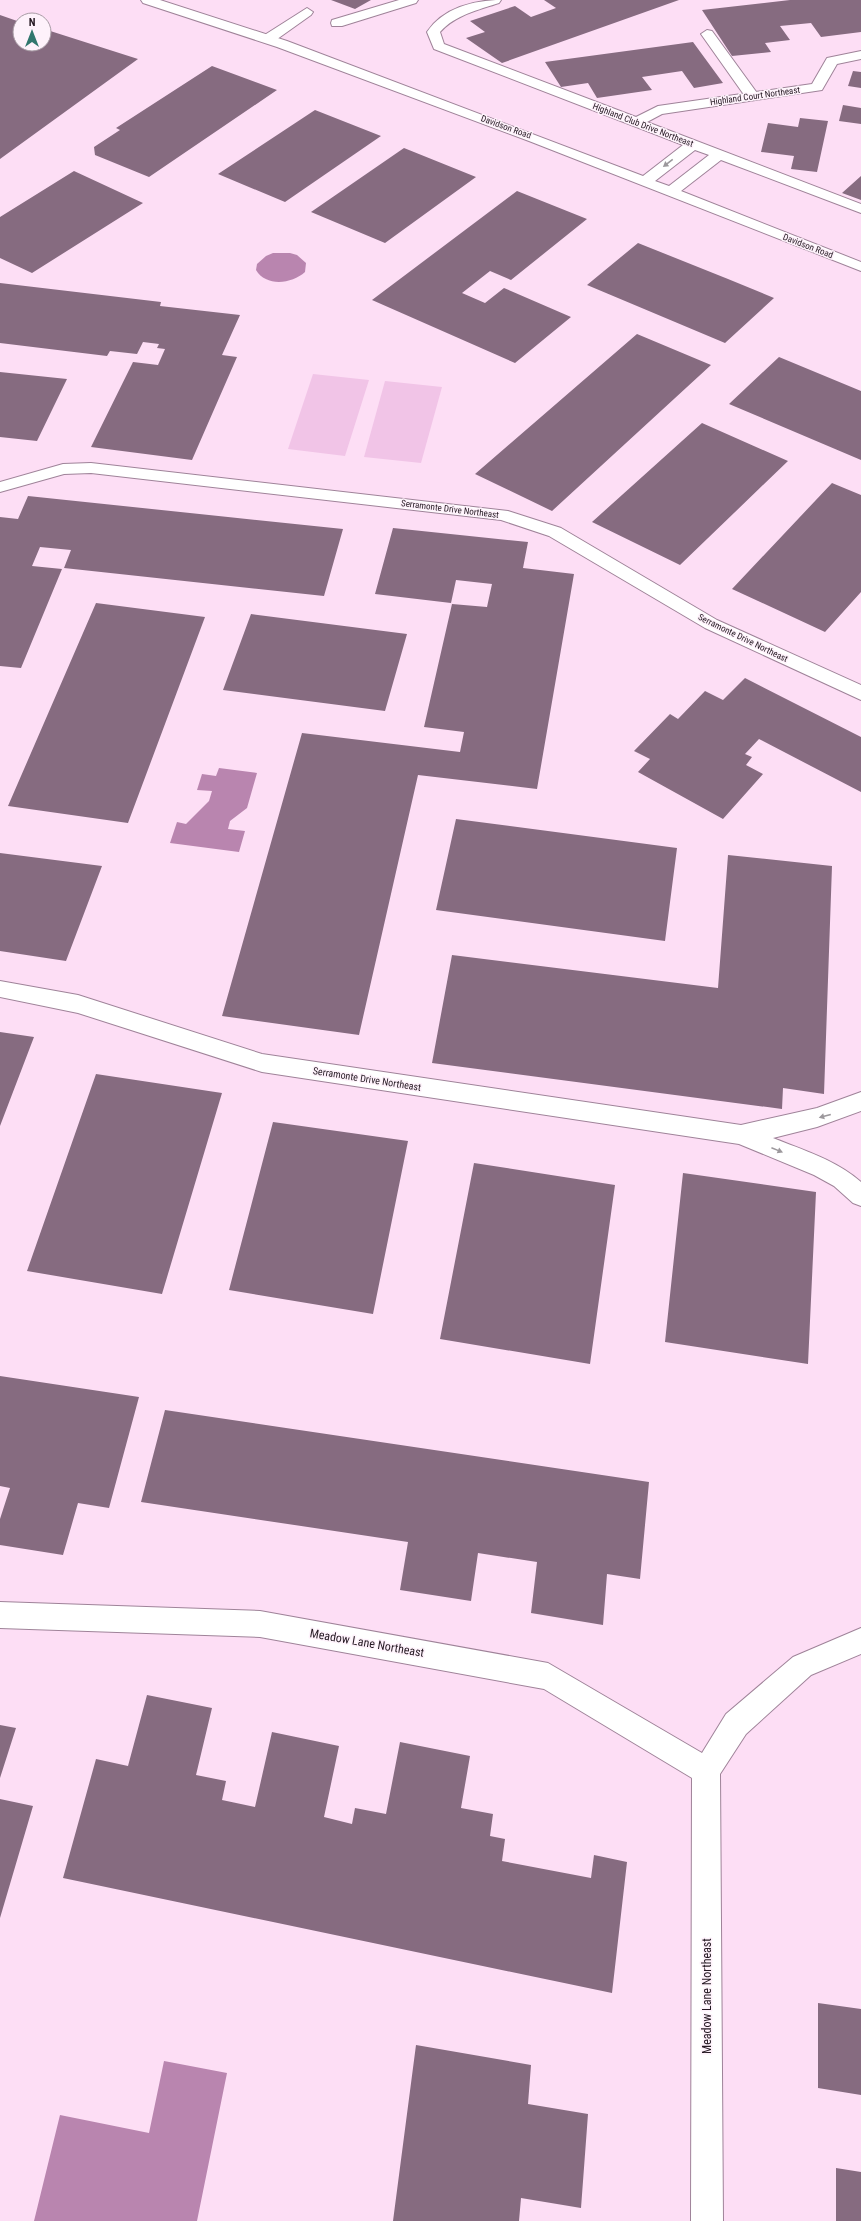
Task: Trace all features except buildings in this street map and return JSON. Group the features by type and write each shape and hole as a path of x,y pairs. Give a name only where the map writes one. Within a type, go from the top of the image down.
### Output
{"street":[{"name":"Davidson Road","path":"147,0 268,39 534,138 861,267"},
{"path":"337,23 412,0"},
{"name":"Highland Club Drive Northeast","path":"495,0 454,13 441,22 433,32 439,46 861,209"},
{"path":"268,39 307,12"},
{"path":"707,34 752,96"},
{"name":"Highland Court Northeast","path":"637,122 658,110 817,87 832,61 861,55"},
{"path":"644,182 693,144"},
{"path":"672,192 719,154"},
{"name":"Serramonte Drive Northeast","path":"0,488 63,468 91,468 502,515 555,532 711,624 861,693"},
{"name":"Serramonte Drive Northeast","path":"0,989 78,1004 262,1063 741,1135 822,1168 842,1179 861,1196"},
{"name":"Serramonte Drive Northeast","path":"741,1135 797,1124 834,1114 861,1101"},
{"name":"Meadow Lane Northeast","path":"0,1615 260,1624 548,1676 706,1771 707,2221"},
{"path":"706,1771 736,1724 802,1666 861,1641"}],"shaded area":[{"path":"273,253 290,253 297,255 306,263 305,272 300,276 286,281 279,282 266,279 256,270 257,264 266,256"},
{"path":"313,374 369,380 345,456 288,449"},
{"path":"385,381 442,387 421,463 364,457"},
{"path":"219,768 257,773 247,808 230,821 228,829 245,831 239,852 170,843 177,822 186,824 209,801 212,791 197,790 202,774 216,776"},
{"path":"164,2061 227,2073 197,2221 34,2221 60,2115 149,2133"}]}
